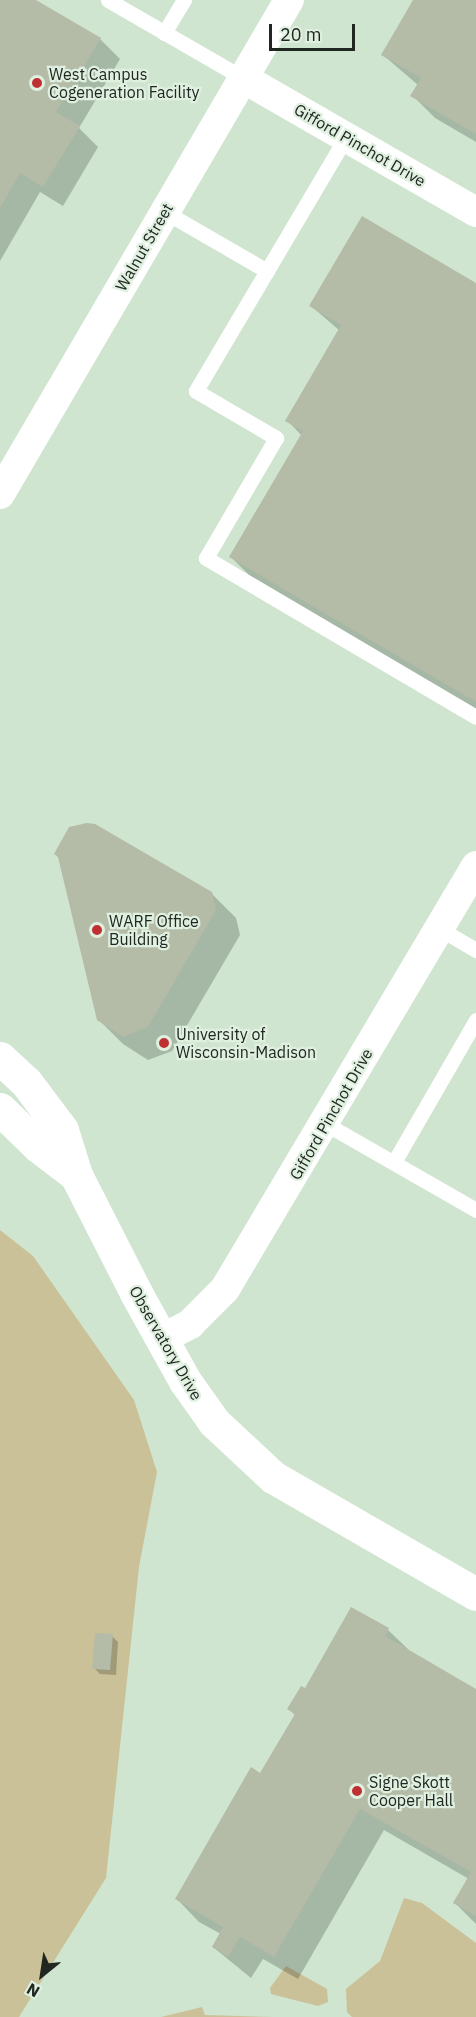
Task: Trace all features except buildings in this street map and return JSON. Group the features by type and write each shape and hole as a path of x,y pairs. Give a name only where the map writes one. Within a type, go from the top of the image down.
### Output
{"street":[{"name":"Walnut Street","path":"2,487 289,0"},
{"name":"Gifford Pinchot Drive","path":"243,78 476,212"},
{"name":"Gifford Pinchot Drive","path":"161,1340 190,1324 225,1289 326,1124 476,866"},
{"name":"Observatory Drive","path":"0,1058 26,1082 62,1130 76,1175 161,1340 214,1422 273,1477 476,1594"},
{"name":"Observatory Drive","path":"0,1108 38,1146 76,1175"}],"lane":[{"path":"108,0 243,78"},
{"path":"164,33 184,0"},
{"path":"346,137 196,391 276,438 206,558 476,717"},
{"path":"165,212 267,271"},
{"path":"440,929 476,950"},
{"path":"394,1162 476,1020"},
{"path":"326,1124 475,1208"}],"shaded area":[{"name":"University of Wisconsin-Madison","path":"0,0 476,0 476,2017 0,2017"},
{"path":"0,1230 33,1256 134,1400 157,1472 139,1567 106,1878 19,2017 0,2017"},
{"path":"404,1898 422,1903 476,1943 476,2017 352,2017 347,2012 346,1989 380,1961"},
{"path":"286,1966 327,1989 328,2002 318,2006 271,1994 270,1988"},
{"path":"202,2007 205,2015 274,2017 161,2017"}],"place":[{"name":"West Campus Cogeneration Facility","path":"37,83"},
{"name":"WARF Office Building","path":"97,930"},
{"name":"University of Wisconsin-Madison","path":"164,1043"},
{"name":"Signe Skott Cooper Hall","path":"357,1791"}]}
